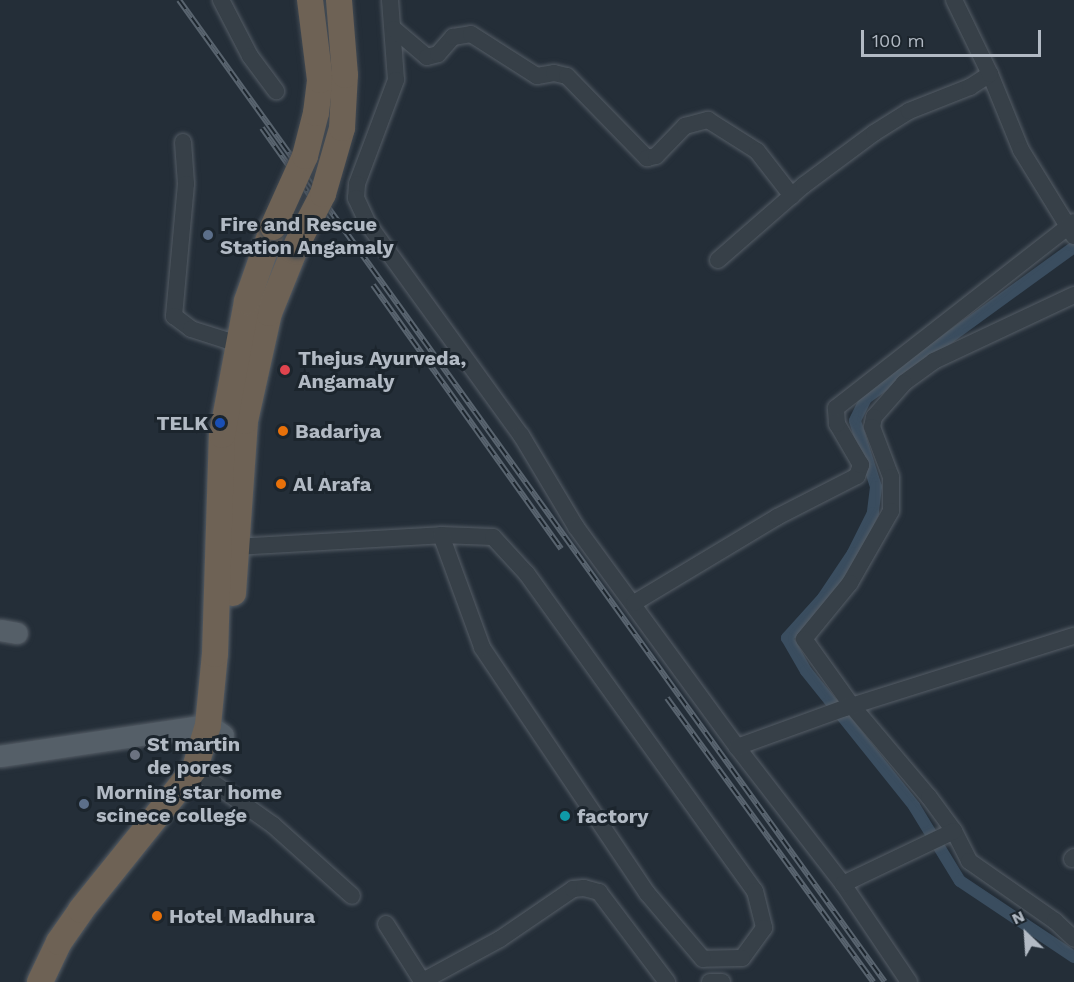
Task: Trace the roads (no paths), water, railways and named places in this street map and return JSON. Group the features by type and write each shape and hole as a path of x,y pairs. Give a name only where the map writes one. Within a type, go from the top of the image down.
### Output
{"highway":[{"path":"40,982 59,942 81,910 195,768 215,730 219,466 247,301 273,227 305,156 316,113 320,80 310,0"},
{"path":"58,982 72,951 95,917 205,777 215,730 230,684 235,547 242,446 269,313 297,244 322,194 342,128 345,75 339,0"},
{"path":"247,301 269,313"}],"main road":[{"path":"0,756 215,730"}],"street":[{"path":"221,0 250,56 276,91"},
{"path":"390,0 394,28 396,80 360,171 356,198 368,224 521,435 576,527 634,603 737,747 843,884 909,982"},
{"path":"634,603 777,517 857,476 861,465 837,424 836,408 930,331 1072,229 1021,150 990,74 954,0"},
{"path":"394,28 427,57 438,54 453,37 471,34 537,76 554,73 567,76 647,158 656,156 685,126 708,120 757,151 792,196"},
{"path":"718,260 792,196 909,111 969,87 990,74"},
{"path":"183,142 186,184 174,316 191,329 238,344"},
{"path":"1074,295 934,361 904,383 874,417 872,427 891,477 891,511 850,584 804,639 848,707 907,768 954,831 969,861 1055,921 1074,939"},
{"path":"235,547 441,535 493,537 527,574 755,891 764,928 742,958 703,959 647,893 482,647 441,535"},
{"path":"737,747 848,707 1074,636"},
{"path":"205,777 273,825 352,896"},
{"path":"843,884 954,831"},
{"path":"386,924 421,982 500,939 573,889 584,888 598,892 667,982"},
{"path":"710,982 722,982"}],"waterway":[{"path":"1074,247 866,398 855,421 876,487 873,513 853,553 823,598 787,638 806,671 914,806 960,881 1074,957"}],"railway":[{"path":"179,0 885,982"},
{"path":"262,128 328,221"},
{"path":"373,285 561,549"},
{"path":"667,698 873,982"}],"place":[{"name":"Fire and Rescue Station Angamaly","path":"208,235"},
{"name":"Thejus Ayurveda, Angamaly","path":"285,370"},
{"name":"TELK","path":"220,423"},
{"name":"Badariya","path":"283,431"},
{"name":"Al Arafa","path":"281,484"},
{"name":"St martin de pores","path":"135,755"},
{"name":"Morning star home scinece college","path":"84,804"},
{"name":"factory","path":"565,816"},
{"name":"Hotel Madhura","path":"157,916"}]}
